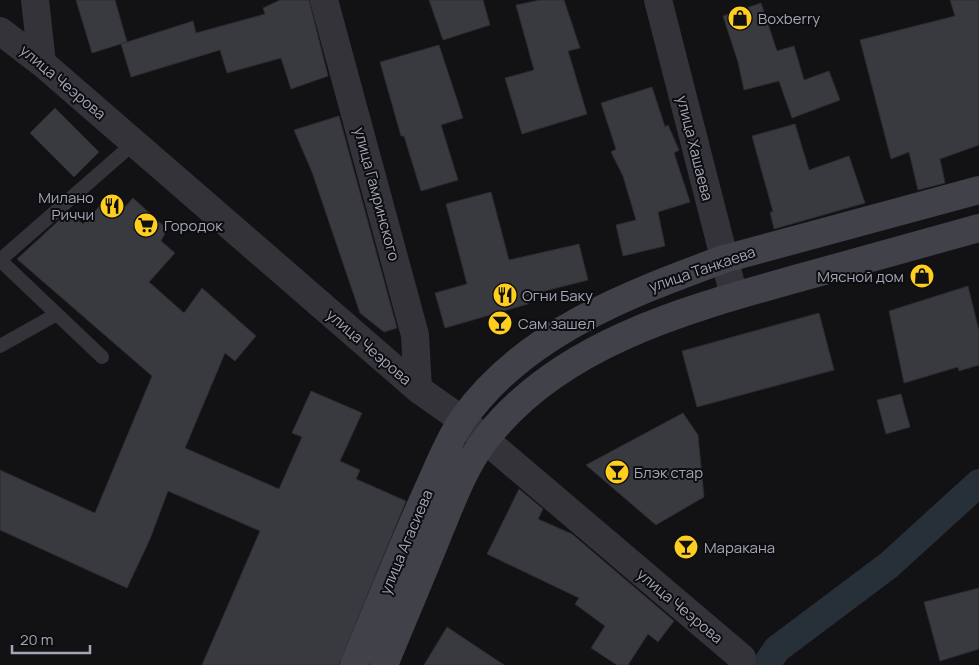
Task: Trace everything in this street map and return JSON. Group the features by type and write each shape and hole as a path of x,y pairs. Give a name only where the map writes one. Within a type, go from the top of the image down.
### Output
{"main road":[{"name":"улица Танкаева","path":"462,420 489,389 516,363 547,340 614,302 724,259 979,190"},
{"path":"484,440 509,412 564,369 666,318 734,296 979,228"},
{"name":"улица Агасиева","path":"354,665 420,506 462,420"},
{"name":"улица Агасиева","path":"384,665 460,482 484,440"}],"street":[{"path":"35,0 42,63"},
{"name":"улица Гамринского","path":"324,0 415,335 418,389"},
{"name":"улица Хашаева","path":"658,0 734,296"},
{"name":"улица Чеэрова","path":"0,31 42,63 418,389 462,420 746,662"}],"lane":[{"path":"102,357 0,260 134,142"},
{"path":"0,346 57,314"}],"building":[{"path":"76,0 115,0 127,42 92,53"},
{"path":"280,0 309,0 328,76 291,89 281,58 227,73 220,50 131,77 121,44 193,21 196,33 265,14 263,8"},
{"path":"429,0 483,0 490,25 443,40"},
{"path":"540,0 564,0 580,48 568,51 587,114 522,134 505,78 534,70 516,5"},
{"path":"950,0 979,0 979,145 940,159 945,183 918,190 909,152 891,159 860,40 955,16"},
{"path":"761,3 777,51 794,46 804,80 829,71 840,100 792,118 779,81 744,90 738,62 723,16"},
{"path":"439,45 463,118 441,125 458,180 421,191 404,136 401,136 380,62"},
{"path":"652,87 665,127 668,125 679,150 674,153 690,202 658,212 665,246 623,256 616,225 636,220 623,176 611,152 616,149 601,103"},
{"path":"55,108 99,152 74,177 30,133"},
{"path":"339,116 397,328 384,332 360,313 312,172 294,130"},
{"path":"795,124 809,170 849,156 865,203 774,229 770,212 773,212 752,136"},
{"path":"491,192 509,260 579,244 588,280 525,296 528,304 445,328 435,293 467,284 446,204"},
{"path":"109,196 123,209 133,198 167,229 161,241 175,253 149,282 184,313 202,288 256,336 235,361 225,353 185,448 279,489 302,437 292,433 311,391 362,413 340,461 360,470 356,479 406,501 339,665 202,665 260,531 168,491 150,539 127,588 0,530 0,470 95,513 152,376 17,259 68,212 83,224"},
{"path":"968,286 979,331 979,365 959,371 958,367 904,383 889,311"},
{"path":"819,313 834,370 697,407 682,351"},
{"path":"901,394 910,427 886,434 877,400"},
{"path":"683,413 698,435 704,497 656,525 586,465"},
{"path":"519,489 543,509 538,519 572,534 674,621 658,642 648,634 628,665 617,665 591,648 605,626 575,604 579,598 487,554"},
{"path":"979,588 979,649 940,661 924,602"},
{"path":"447,627 504,665 424,665"}],"waterway":[{"path":"766,665 777,649 889,565 979,483"}],"place":[{"name":"Boxberry","path":"740,18"},
{"name":"Милано Риччи","path":"112,206"},
{"name":"Городок","path":"146,225"},
{"name":"Мясной дом","path":"922,276"},
{"name":"Огни Баку","path":"505,295"},
{"name":"Сам зашел","path":"500,323"},
{"name":"Блэк стар","path":"617,472"},
{"name":"Маракана","path":"686,547"}]}
